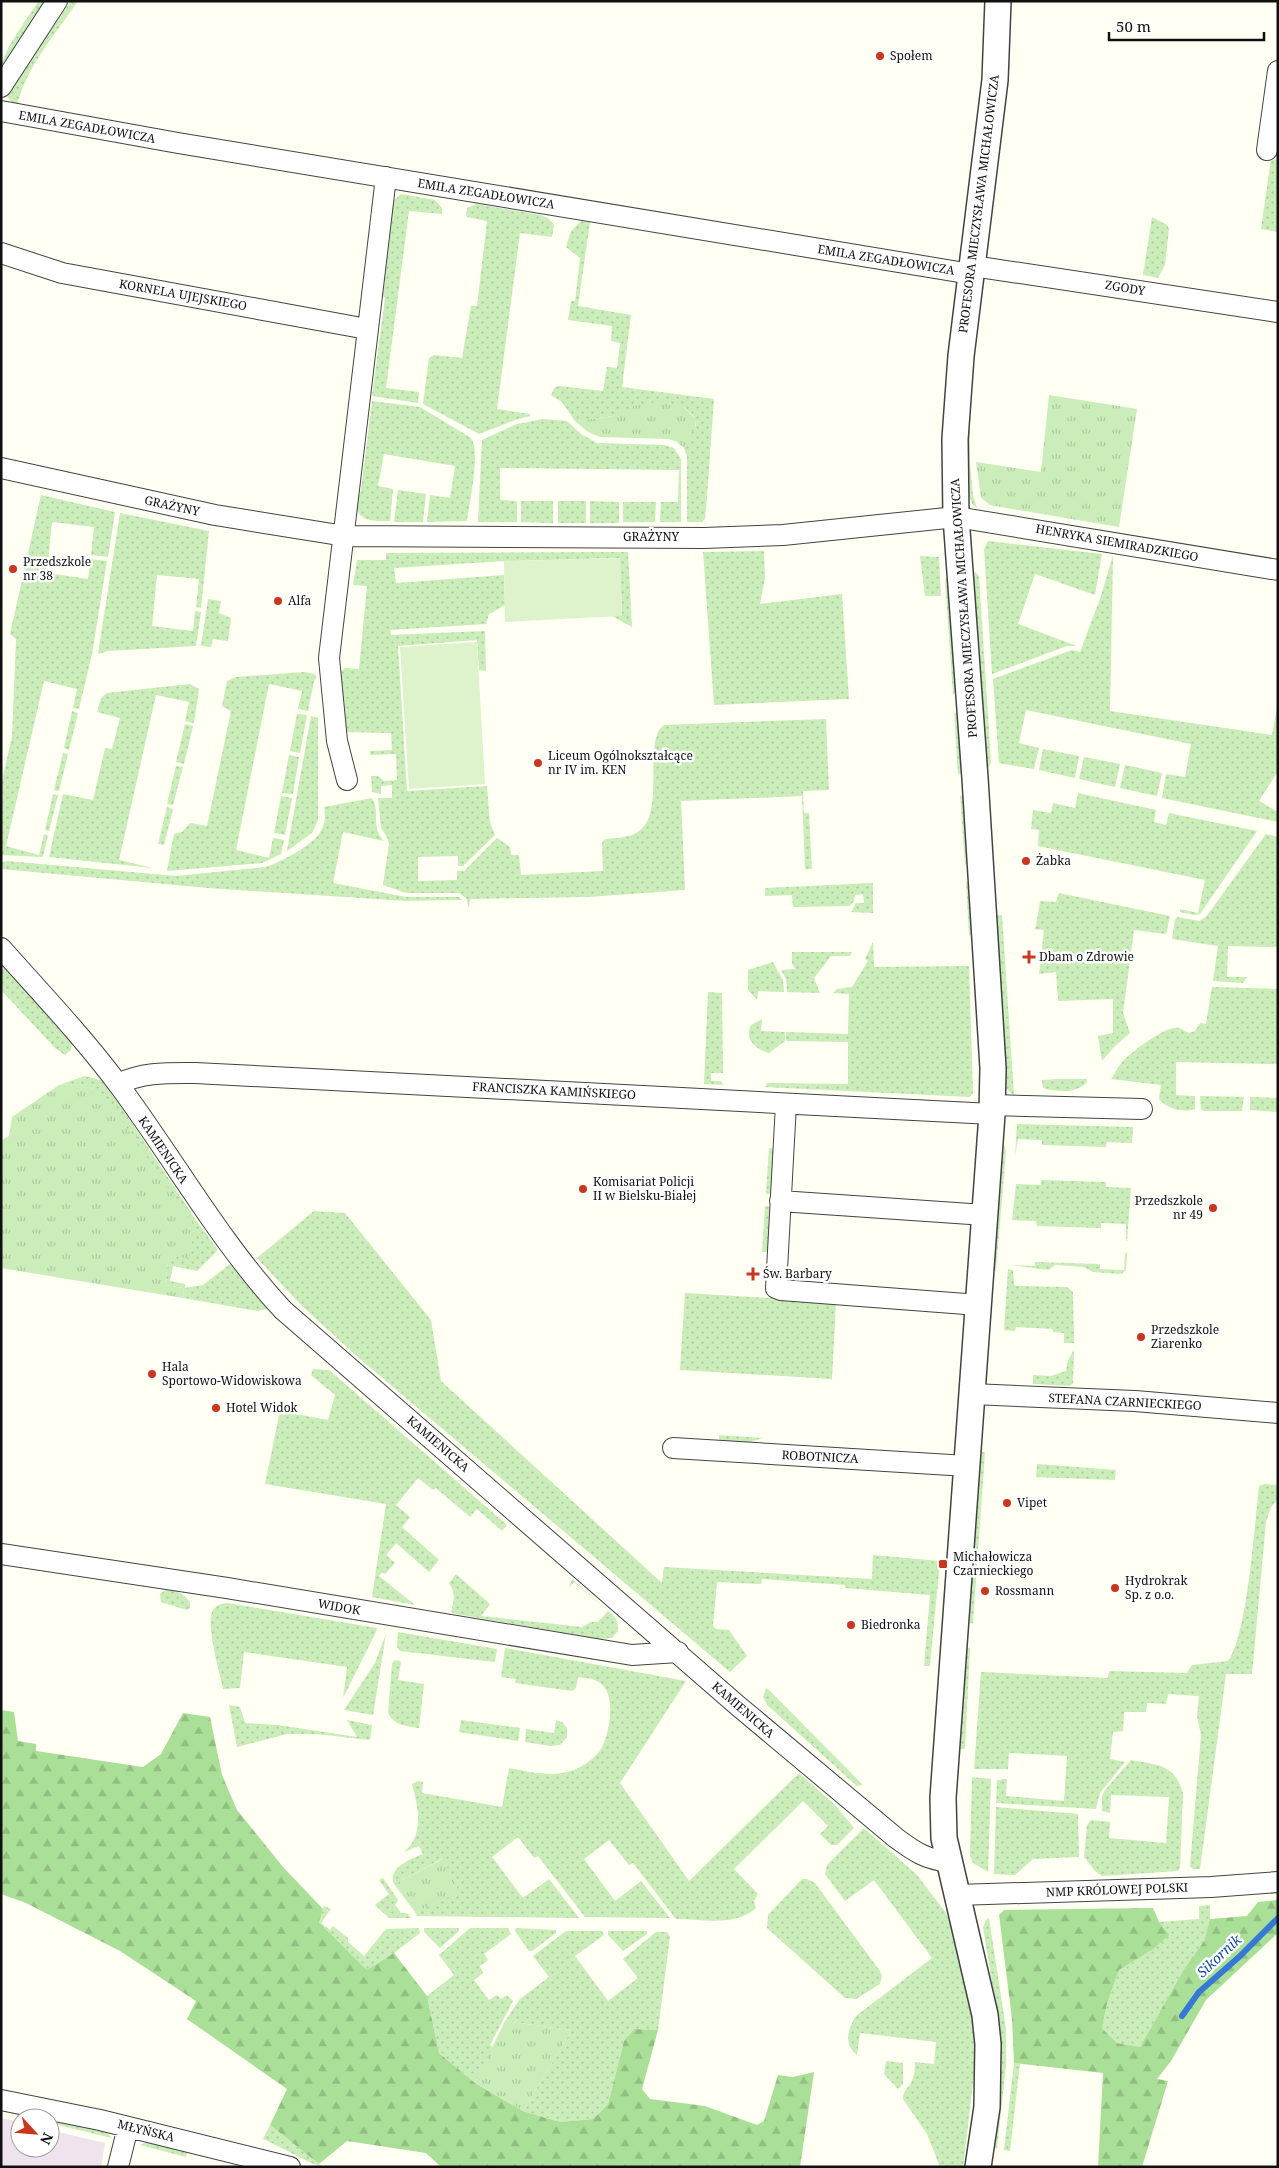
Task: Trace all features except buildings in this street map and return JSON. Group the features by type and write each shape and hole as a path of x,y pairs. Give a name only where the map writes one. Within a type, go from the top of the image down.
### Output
{"street":[{"path":"1,87 57,1"},
{"name":"PROFESORA MIECZYSŁAWA MICHAŁOWICZA","path":"978,2167 987,2107 988,2044 985,2015 944,1838 943,1798 958,1566 985,1215 993,1068 990,994 956,517 955,414 995,80 998,1"},
{"path":"1267,150 1278,71"},
{"name":"EMILA ZEGADŁOWICZA","path":"1,112 386,177 972,270"},
{"path":"347,780 337,741 329,658 345,536 367,329 386,177"},
{"name":"KORNELA UJEJSKIEGO","path":"1,253 62,273 367,329"},
{"name":"ZGODY","path":"972,270 1278,312"},
{"name":"GRAŻYNY","path":"1,468 216,516 345,536 704,538 783,535 956,517"},
{"name":"HENRYKA SIEMIRADZKIEGO","path":"956,517 1278,570"},
{"name":"KAMIENICKA","path":"1,948 118,1084 232,1250 256,1281 283,1310 737,1705 896,1838 919,1855 931,1860 949,1862"},
{"name":"FRANCISZKA KAMIŃSKIEGO","path":"118,1084 138,1075 195,1073 786,1104 992,1109 1142,1109"},
{"path":"786,1104 776,1288 781,1290 978,1304"},
{"path":"780,1201 985,1215"},
{"name":"STEFANA CZARNIECKIEGO","path":"972,1394 1135,1401 1278,1413"},
{"name":"ROBOTNICZA","path":"672,1448 967,1466"},
{"name":"WIDOK","path":"1,1554 227,1588 632,1655 657,1655 678,1652"},
{"name":"NMP KRÓLOWEJ POLSKI","path":"956,1895 1211,1887 1278,1882"},
{"name":"MŁYŃSKA","path":"1,2100 128,2127 290,2167"},
{"path":"118,2167 128,2127"}],"shaded area":[{"path":"1,2118 10,2120 10,2158 60,2158 60,2132 105,2143 101,2167 1,2167"}],"green space":[{"path":"39,1 49,1 1,70 5,54"},
{"path":"71,1 78,1 44,49 23,87 18,101 23,109 14,105 8,97 9,92"},
{"path":"1271,159 1278,160 1278,232 1261,229"},
{"path":"401,194 435,200 442,208 442,214 409,211 386,388 419,392 418,403 372,396 385,298 383,296 393,205 394,200"},
{"path":"476,204 541,215 549,219 554,225 552,237 520,233 497,409 530,414 530,416 479,434 423,404 429,358 434,355 462,358 471,306 477,306 487,221 467,217 467,208"},
{"path":"1152,217 1167,225 1169,229 1165,265 1158,278 1143,275"},
{"path":"581,221 590,222 578,306 631,315 622,387 714,399 706,510 705,519 702,522 687,522 687,457 684,448 689,441 689,434 696,426 696,422 694,416 684,407 621,413 613,416 575,421 562,402 551,395 555,387 560,386 603,391 607,367 617,368 620,343 611,341 612,326 568,320 571,301 575,301 580,258 566,247 571,231"},
{"path":"1049,395 1137,409 1119,527 990,505 981,498 976,462 1041,472"},
{"path":"372,401 420,407 471,438 474,445 475,466 467,521 427,522 430,495 450,498 455,466 384,454 378,486 393,489 390,521 369,520 361,516 355,506 361,490"},
{"path":"662,401 684,407 696,419 695,430 689,434 689,441 684,448 677,442 669,439 600,437 588,432 575,421 613,416 634,406"},
{"path":"966,410 970,410 970,464 973,495 977,508 973,505 968,495"},
{"path":"543,419 567,421 581,434 597,443 664,445 674,448 681,459 681,522 660,522 661,502 678,502 679,470 500,468 500,500 517,501 517,522 478,522 482,440 517,424"},
{"path":"398,490 426,494 423,522 394,522"},
{"path":"41,495 115,512 108,557 91,555 94,527 52,522 47,573 88,579 91,559 107,561 92,654 79,709 73,708 77,689 44,681 6,846 39,855 44,834 48,835 43,857 1,855 1,784 12,737 16,639 10,634"},
{"path":"521,501 553,501 553,523 521,522"},
{"path":"558,501 586,501 586,523 558,523"},
{"path":"590,501 619,502 619,523 590,523"},
{"path":"623,502 656,502 655,522 623,522"},
{"path":"120,513 209,531 201,608 196,607 199,579 157,575 152,626 193,631 195,611 201,612 196,646 108,651 98,654"},
{"path":"988,541 1102,554 1095,595 1035,574 1018,624 1077,646 1067,646 992,674 984,549"},
{"path":"764,551 765,578 760,604 842,594 849,699 714,705 703,552"},
{"path":"628,552 632,627 612,616 622,616 620,558 504,561 394,568 396,583 504,575 505,605 489,614 486,624 390,630 391,635 485,631 486,671 479,670 477,640 398,646 407,791 487,786 490,823 495,835 463,866 458,866 458,856 418,857 418,881 457,880 457,871 464,871 497,838 510,847 511,855 519,855 521,875 603,871 602,843 605,839 636,833 645,824 651,812 654,746 658,734 664,725 826,719 829,790 803,791 804,813 809,813 812,869 805,869 802,796 681,801 685,890 589,897 470,899 469,908 466,898 459,893 406,893 383,885 389,844 381,828 378,798 392,798 392,785 381,786 381,794 372,792 371,776 378,776 384,781 397,780 396,754 370,755 370,751 392,750 391,733 341,732 336,676 345,668 359,669 367,586 353,585 357,560 386,560 386,553"},
{"path":"1113,555 1110,711 1272,735 1278,703 1278,771 1259,801 1278,812 1278,822 1162,798 1166,774 1185,777 1191,744 1026,710 1019,743 1039,748 1034,769 999,763 993,679 1072,650 1080,652 1101,596"},
{"path":"920,556 939,557 941,596 925,596"},
{"path":"620,558 622,616 505,622 504,561"},
{"path":"975,572 979,576 991,762 989,767 986,768 973,573"},
{"path":"950,575 957,690 953,695 945,580"},
{"path":"208,599 221,601 219,613 231,618 228,641 213,639 211,647 201,646"},
{"path":"477,642 485,784 409,789 400,647"},
{"path":"305,672 314,674 317,677 314,681 308,711 298,709 302,691 269,684 236,850 269,858 273,838 284,840 281,854 262,863 167,871 174,834 182,832 190,823 207,826 231,711 222,706 227,681 236,677"},
{"path":"190,684 199,689 194,723 185,721 189,702 156,695 119,860 153,868 49,857 63,794 93,800 105,748 112,749 120,718 97,712 101,698 107,693"},
{"path":"72,711 78,713 69,750 64,748"},
{"path":"954,712 959,716 964,773 958,774"},
{"path":"297,714 307,715 300,753 290,751"},
{"path":"311,716 318,718 318,820 312,833 287,851"},
{"path":"185,724 193,726 184,764 176,762"},
{"path":"1043,749 1079,756 1075,778 1039,770"},
{"path":"63,753 68,754 59,791 54,790"},
{"path":"289,755 299,757 293,794 282,793"},
{"path":"1084,757 1120,764 1115,787 1079,779"},
{"path":"1125,765 1162,773 1157,796 1120,788"},
{"path":"176,766 183,767 173,805 167,804"},
{"path":"1078,793 1156,810 1154,822 1166,825 1169,813 1257,831 1200,914 1180,912 1180,909 1198,913 1205,880 1038,846 1039,830 1031,829 1033,810 1051,813 1053,803 1075,808"},
{"path":"53,794 58,795 49,831 45,830"},
{"path":"960,795 966,799 969,862 965,865"},
{"path":"281,796 292,798 285,835 274,833"},
{"path":"372,798 376,809 377,830 384,841 343,832 333,883 406,897 459,897 462,900 406,901 208,888 1,869 1,863 7,861 176,876 266,867 295,853 315,838 324,824 324,807"},
{"path":"167,807 173,809 164,845 158,844"},
{"path":"1266,834 1278,837 1278,947 1228,946 1227,977 1247,977 1243,983 1213,981 1218,946 1172,939 1175,919 1178,917 1199,921 1206,917"},
{"path":"966,881 971,885 974,933 969,936"},
{"path":"873,883 873,913 851,912 856,903 864,903 863,894 855,895 854,901 850,906 793,907 792,895 765,896 765,888"},
{"path":"1059,893 1170,916 1166,934 1134,930 1123,1013 1130,1033 1102,1061 1098,1036 1113,1033 1113,999 1058,1001 1056,972 1039,974 1044,930 1034,929 1040,901 1056,902"},
{"path":"996,915 1002,915 1014,1095 1006,1089 1004,1084 1003,1025"},
{"path":"873,942 874,967 969,966 973,1093 970,1097 765,1087 767,1083 848,1084 848,1042 786,1041 786,1032 848,1034 849,994 833,993 837,989 852,987 868,961 865,959"},
{"path":"792,952 852,952 850,956 831,956 814,978 820,993 787,992 786,979 781,970 795,969 792,963"},
{"path":"773,962 783,980 784,992 758,991 757,1000 748,990 748,970"},
{"path":"1,963 72,1043 71,1050 65,1055 55,1048 1,990"},
{"path":"1212,987 1278,989 1278,1064 1176,1062 1176,1095 1195,1096 1195,1109 1185,1111 1166,1105 1159,1099 1161,1085 1111,1079 1124,1060 1158,1034 1173,1028 1179,1028 1189,1033 1195,1031 1200,1023 1206,1024"},
{"path":"708,992 722,993 723,1073 711,1073 711,1081 721,1081 723,1085 704,1084"},
{"path":"762,1019 761,1031 785,1032 785,1041 769,1053 752,1043 749,1035 751,1025"},
{"path":"85,1076 101,1080 110,1090 218,1250 197,1271 173,1266 170,1281 185,1284 185,1288 203,1285 230,1264 267,1306 267,1309 258,1311 183,1298 184,1288 165,1285 169,1256 93,1089 78,1084 59,1085"},
{"path":"1087,1079 1087,1082 1078,1089 1066,1091 1043,1088 1042,1080"},
{"path":"78,1084 93,1089 107,1099 195,1227 189,1258 169,1256 165,1285 184,1288 183,1298 1,1268 1,1141 9,1136 12,1117 59,1085"},
{"path":"1200,1096 1244,1097 1242,1111 1204,1111 1201,1109"},
{"path":"1250,1097 1278,1098 1278,1112 1250,1110"},
{"path":"1017,1124 1133,1127 1132,1143 1107,1142 1106,1147 1042,1145 1042,1140 1018,1139 1015,1156"},
{"path":"1000,1143 1005,1146 1006,1151 996,1271 992,1271"},
{"path":"769,1148 775,1149 773,1194 766,1194"},
{"path":"1041,1180 1106,1182 1106,1187 1131,1188 1127,1241 1126,1224 1101,1223 1101,1228 1037,1226 1036,1221 1012,1220 1016,1184 1041,1185"},
{"path":"765,1206 772,1207 770,1252 762,1252"},
{"path":"314,1211 345,1213 431,1320 441,1381 662,1583 664,1567 872,1579 873,1555 940,1561 930,1666 924,1666 930,1595 845,1588 845,1585 762,1579 761,1584 717,1582 713,1626 716,1629 729,1630 747,1656 730,1672 360,1359 302,1306 257,1258"},
{"path":"1125,1253 1127,1253 1126,1270 1121,1274 1093,1272 1084,1267 1055,1265 1049,1270 1010,1265 1035,1266 1035,1262 1100,1264 1100,1269 1124,1270"},
{"path":"1008,1269 1013,1270 1014,1284 1016,1286 1067,1287 1073,1292 1074,1343 1064,1343 1064,1333 1053,1332 1053,1329 1016,1327 1015,1331 1004,1330"},
{"path":"685,1293 836,1302 832,1379 680,1370"},
{"path":"1074,1350 1073,1383 1070,1386 1033,1384 1033,1375 1051,1376 1066,1371 1068,1360"},
{"path":"313,1369 329,1370 507,1525 502,1531 477,1509 470,1517 436,1488 433,1490 418,1478 396,1505 410,1517 402,1527 439,1560 429,1572 396,1543 386,1555 395,1563 385,1574 382,1572 379,1576 415,1605 372,1597 386,1504 265,1484 280,1411 328,1420 335,1395 311,1375"},
{"path":"719,1435 763,1438 747,1443 719,1441"},
{"path":"979,1452 985,1452 973,1623 968,1624"},
{"path":"1037,1464 1116,1470 1115,1480 1036,1477"},
{"path":"1264,1484 1278,1485 1278,1499 1271,1507 1266,1522 1252,1674 1226,1674 1200,1869 1193,1869 1190,1866 1201,1735 1197,1716 1199,1696 1168,1694 1166,1704 1147,1703 1146,1712 1124,1712 1123,1731 1113,1732 1110,1759 1125,1762 1100,1793 1096,1809 996,1803 997,1780 1001,1779 1007,1779 1006,1796 1064,1801 1067,1756 1009,1753 1008,1769 974,1769 981,1672 1108,1678 1109,1671 1187,1673 1192,1665 1228,1661 1235,1648 1245,1605 1259,1486"},
{"path":"456,1574 490,1604 481,1616 582,1627 591,1622 598,1622 608,1611 574,1582 569,1588 572,1579 614,1616 617,1621 618,1631 612,1638 600,1639 456,1614 451,1612 454,1597 449,1583"},
{"path":"167,1589 185,1596 190,1602 190,1608 187,1610 161,1602 160,1594"},
{"path":"227,1603 377,1628 343,1698 347,1667 244,1652 240,1688 223,1689 212,1636 211,1616 216,1607"},
{"path":"398,1632 497,1649 495,1662 400,1651 397,1647"},
{"path":"386,1634 373,1715 344,1710 375,1663"},
{"path":"505,1648 686,1681 620,1783 689,1881 799,1773 834,1804 854,1828 837,1845 831,1845 820,1834 828,1826 803,1801 734,1869 758,1894 754,1901 756,1908 739,1918 718,1921 676,1919 633,1863 629,1865 609,1840 584,1859 615,1901 641,1881 670,1918 585,1917 538,1856 534,1858 518,1837 492,1857 523,1898 549,1879 579,1918 417,1916 415,1912 458,1892 442,1859 394,1884 394,1873 397,1869 407,1861 423,1854 419,1846 404,1852 411,1845 417,1829 418,1811 412,1784 418,1781 423,1782 422,1793 502,1807 509,1768 541,1774 558,1774 578,1768 599,1752 607,1733 610,1703 604,1686 595,1680 578,1677 576,1688 572,1691 515,1683 516,1679 501,1677"},
{"path":"966,1648 970,1648 965,1749 959,1749"},
{"path":"395,1660 401,1663 398,1680 424,1684 419,1728 397,1723 388,1713 392,1664"},
{"path":"766,1688 863,1785 857,1786 767,1705 763,1697"},
{"path":"229,1705 240,1707 245,1723 278,1725 357,1737 347,1720 372,1725 370,1740 316,1734 287,1734 237,1747"},
{"path":"1,1710 14,1712 18,1741 36,1744 36,1751 143,1767 161,1754 183,1713 210,1717 222,1775 237,1810 283,1867 323,1909 319,1922 367,1970 394,1953 427,1996 439,2053 475,2083 523,2111 560,2122 593,2119 608,2104 624,2041 634,2029 658,2030 642,2089 650,2099 705,2106 757,2125 764,2121 778,2075 793,2077 814,2072 800,2167 441,2167 426,2153 347,2141 319,2164 270,2125 287,2089 187,2019 196,2001 120,1951 26,1903 1,1894"},
{"path":"461,1720 520,1728 518,1741 459,1732"},
{"path":"556,1720 562,1722 567,1728 567,1737 560,1745 550,1746 525,1742 526,1729 554,1733"},
{"path":"1131,1760 1164,1768 1176,1777 1180,1784 1183,1794 1180,1868 1178,1871 1102,1876 1095,1871 1084,1857 1087,1825 1091,1820 1110,1822 1109,1838 1166,1843 1169,1797 1111,1795 1110,1813 1102,1811 1102,1796 1105,1790"},
{"path":"972,1777 991,1779 988,1872 973,1863 970,1856"},
{"path":"996,1807 1078,1814 1079,1857 1033,1859 1015,1875 994,1874"},
{"path":"864,1828 917,1875 946,1913 954,1934 975,2019 974,2075 963,2167 940,2167 927,2134 903,2099 904,2092 913,2078 915,2062 934,2064 936,2042 860,2033 857,2055 848,2041 849,2031 856,2016 932,1958 874,1880 845,1901 825,1874 827,1865"},
{"path":"443,1859 459,1892 415,1912 394,1884"},
{"path":"383,1878 398,1900 395,1905 401,1913 407,1913 411,1918 389,1918 375,1905 389,1894 379,1880"},
{"path":"802,1879 815,1883 880,1971 882,1976 880,1984 856,1999 845,1998 767,1928 768,1915"},
{"path":"1278,1900 1278,1933 1206,2000 1171,2061 1157,2079 1168,2081 1142,2167 1098,2167 1103,2073 1014,2063 1012,2019 999,1915 1004,1910 1153,1908 1159,1922 1169,1935 1152,1950 1119,1970 1107,2004 1102,2028 1117,2043 1140,2047 1184,1969 1204,1941 1210,1919 1247,1916 1258,1902"},
{"path":"1210,1905 1210,1919 1204,1941 1184,1969 1140,2047 1117,2043 1102,2028 1107,2004 1119,1970 1152,1950 1159,1922 1199,1919 1199,1906"},
{"path":"324,1906 331,1909 321,1923 330,1930 333,1926 348,1938 348,1942 364,1956 386,1929 419,1928 420,1933 394,1953 367,1970 319,1922"},
{"path":"989,1918 1006,2029 1006,2066 997,2149 993,2146 1000,2071 1000,2032 983,1927"},
{"path":"424,1928 459,1928 459,1931 440,1948 424,1932"},
{"path":"470,1928 508,1928 511,1934 484,1954 488,1960 480,1966 483,1973 474,1980 489,2000 497,1995 501,1999 507,1995 513,2001 490,2045 493,2047 475,2083 439,2053 427,1996 454,1975 439,1955"},
{"path":"516,1928 556,1930 556,1933 532,1951 529,1951 515,1931"},
{"path":"566,1931 602,1931 604,1935 575,1956 608,2001 638,1978 623,1959 656,1932 667,1932 670,1936 658,2030 634,2029 624,2041 608,2104 593,2119 560,2122 523,2111 572,2030 505,2021 520,1999 549,1977 533,1956"},
{"path":"608,1931 647,1931 647,1934 623,1951 608,1935"},
{"path":"505,2021 572,2030 523,2111 475,2083"},
{"path":"886,2061 903,2063 903,2084 898,2089 884,2074"},
{"path":"1014,2063 1020,2064 1010,2151 1004,2150"},
{"path":"1,2105 13,2108 10,2108 10,2113 1,2111"},
{"path":"60,2119 99,2129 106,2132 112,2138 60,2125"},
{"path":"270,2125 319,2164 322,2167 263,2139"},
{"path":"147,2142 188,2151 186,2157 140,2145"}],"waterway":[{"name":"Sikornik","path":"1182,2016 1199,1992 1239,1957 1278,1918"}],"place":[{"name":"Społem","path":"880,56"},
{"name":"Przedszkole nr 38","path":"13,569"},
{"name":"Alfa","path":"278,601"},
{"name":"Liceum Ogólnokształcące nr IV im. KEN","path":"538,763"},
{"name":"Żabka","path":"1026,861"},
{"name":"Dbam o Zdrowie","path":"1029,957"},
{"name":"Komisariat Policji II w Bielsku-Białej","path":"583,1189"},
{"name":"Przedszkole nr 49","path":"1213,1208"},
{"name":"Św. Barbary","path":"753,1274"},
{"name":"Przedszkole Ziarenko","path":"1141,1337"},
{"name":"Hala Sportowo-Widowiskowa","path":"152,1374"},
{"name":"Hotel Widok","path":"216,1408"},
{"name":"Vipet","path":"1007,1503"},
{"name":"Michałowicza Czarnieckiego","path":"943,1564"},
{"name":"Hydrokrak Sp. z o.o.","path":"1115,1588"},
{"name":"Rossmann","path":"985,1591"},
{"name":"Biedronka","path":"851,1625"}]}
